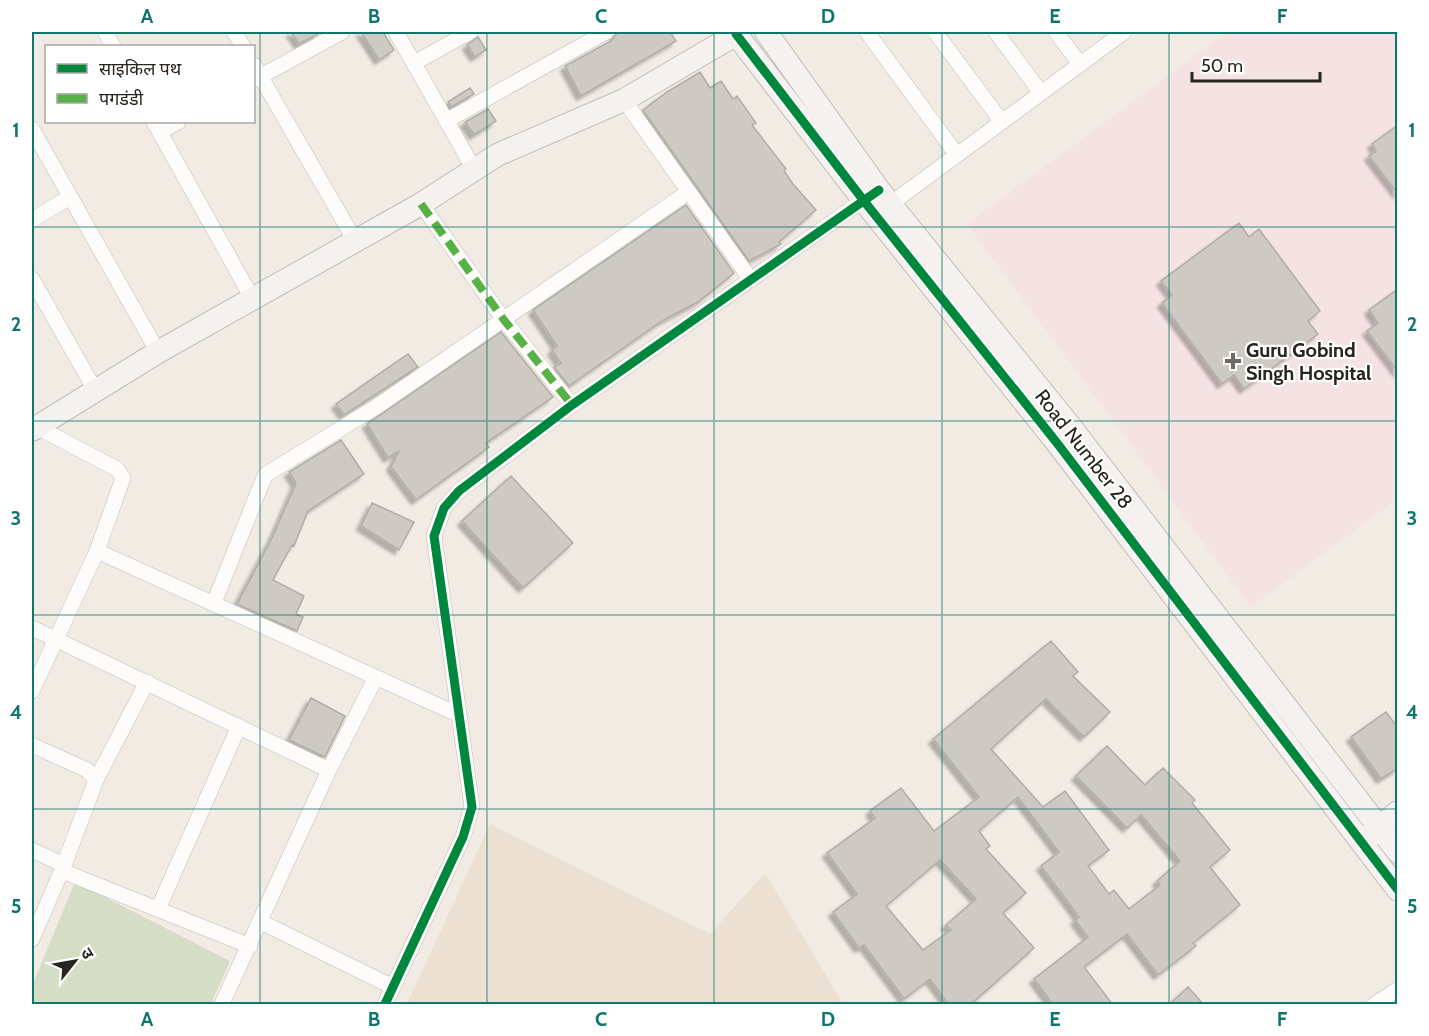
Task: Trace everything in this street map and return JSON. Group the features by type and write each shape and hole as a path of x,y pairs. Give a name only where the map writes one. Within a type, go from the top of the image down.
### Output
{"street":[{"path":"234,32 242,45"},
{"path":"342,32 256,74 354,239"},
{"path":"396,32 475,171"},
{"path":"414,63 470,32"},
{"path":"446,121 606,32"},
{"name":"Road Number 28","path":"766,32 877,202"},
{"path":"867,32 957,155"},
{"path":"936,32 1002,122"},
{"path":"996,32 1041,93"},
{"path":"1056,32 1080,64"},
{"path":"385,1005 463,837 472,807 457,714 434,536 437,522 444,508 459,491 572,405 752,280 957,155 1124,32"},
{"path":"34,428 158,352 354,239 421,204 497,155 624,100 738,33"},
{"name":"Road Number 28","path":"738,33 940,280 1070,426 1391,841"},
{"path":"624,100 687,193 752,280"},
{"path":"174,123 157,127 252,298"},
{"path":"32,129 158,352"},
{"path":"214,603 265,475 376,407 687,193"},
{"path":"32,220 70,197"},
{"path":"421,204 504,320 572,405"},
{"path":"32,279 95,390"},
{"name":"Road Number 28","path":"940,280 1057,443 1398,890"},
{"path":"32,691 97,550 123,483 123,474 34,428"},
{"path":"97,550 457,714"},
{"path":"32,628 329,770"},
{"path":"222,1005 329,770 376,677"},
{"path":"32,939 63,868 96,780 147,682"},
{"path":"158,909 239,726"},
{"path":"32,745 87,770 96,780"},
{"path":"1368,853 1391,841 1398,812"},
{"path":"32,850 63,868 250,946"},
{"path":"261,922 393,987"},
{"path":"1375,1005 1398,989"}],"shaded area":[{"name":"Guru Gobind Singh Hospital","path":"1227,32 1397,32 1397,499 1251,607 967,224"},
{"path":"490,824 710,934 765,873 843,1004 407,1004"}],"green space":[{"path":"75,882 230,961 211,1004 32,1004 32,986"}],"building":[{"path":"291,32 316,32 318,34 299,44"},
{"path":"361,32 383,32 394,50 379,60"},
{"path":"618,32 670,32 676,41 581,96 565,66 611,41"},
{"path":"478,37 486,50 475,57 467,45"},
{"path":"700,72 710,88 721,81 733,99 737,96 756,123 752,125 786,169 784,171 793,184 816,210 779,242 781,244 749,261 643,110"},
{"path":"470,88 474,94 451,107 448,102"},
{"path":"488,109 496,121 474,135 465,122"},
{"path":"1398,125 1398,194 1369,156 1376,151 1372,144"},
{"path":"686,205 734,273 698,302 662,321 569,386 554,367 561,363 552,350 557,346 533,310"},
{"path":"1239,223 1249,237 1259,229 1320,311 1308,321 1318,334 1244,389 1234,375 1222,384 1162,303 1172,295 1161,281"},
{"path":"1398,289 1398,372 1367,331 1378,323 1369,310"},
{"path":"501,332 553,397 486,443 489,447 416,500 391,467 399,451 388,458 367,424"},
{"path":"408,354 418,367 344,415 336,404"},
{"path":"341,440 364,474 308,511 294,546 292,545 273,580 304,596 296,614 303,617 297,631 237,604 272,538 296,483 289,472"},
{"path":"511,476 573,543 523,588 462,521"},
{"path":"372,503 414,522 399,550 361,526"},
{"path":"1051,641 1078,672 1073,676 1110,712 1084,737 1046,699 991,749 1043,807 1065,791 1109,850 1088,866 1109,894 1114,890 1129,909 1160,885 1157,881 1180,861 1141,815 1127,828 1076,776 1107,746 1145,785 1163,768 1195,800 1192,803 1230,850 1210,867 1240,905 1193,943 1196,946 1158,975 1127,934 1084,967 1113,1005 1053,1005 1034,979 1088,937 1075,920 1079,917 1041,866 1059,852 1018,797 979,831 990,846 986,849 1026,893 1003,913 1034,948 970,1005 949,1005 930,979 904,999 864,945 859,948 833,912 857,894 827,853 875,818 870,811 901,788 934,831 979,797 933,739","holes":["940,860 976,899 946,925 951,930 923,950 886,906"]},
{"path":"311,698 345,716 325,757 289,740"},
{"path":"1386,712 1398,728 1398,768 1381,779 1351,737"},
{"path":"1188,987 1204,1005 1169,1005"}],"marked path":[{"path":"421,204 504,320 572,405"}],"cycle path":[{"path":"736,34 864,201 1057,443 1398,890"},
{"path":"385,1004 463,837 472,807 434,536 444,508 459,491 572,405 879,190"}],"place":[{"name":"Guru Gobind Singh Hospital","path":"1233,361"}]}
